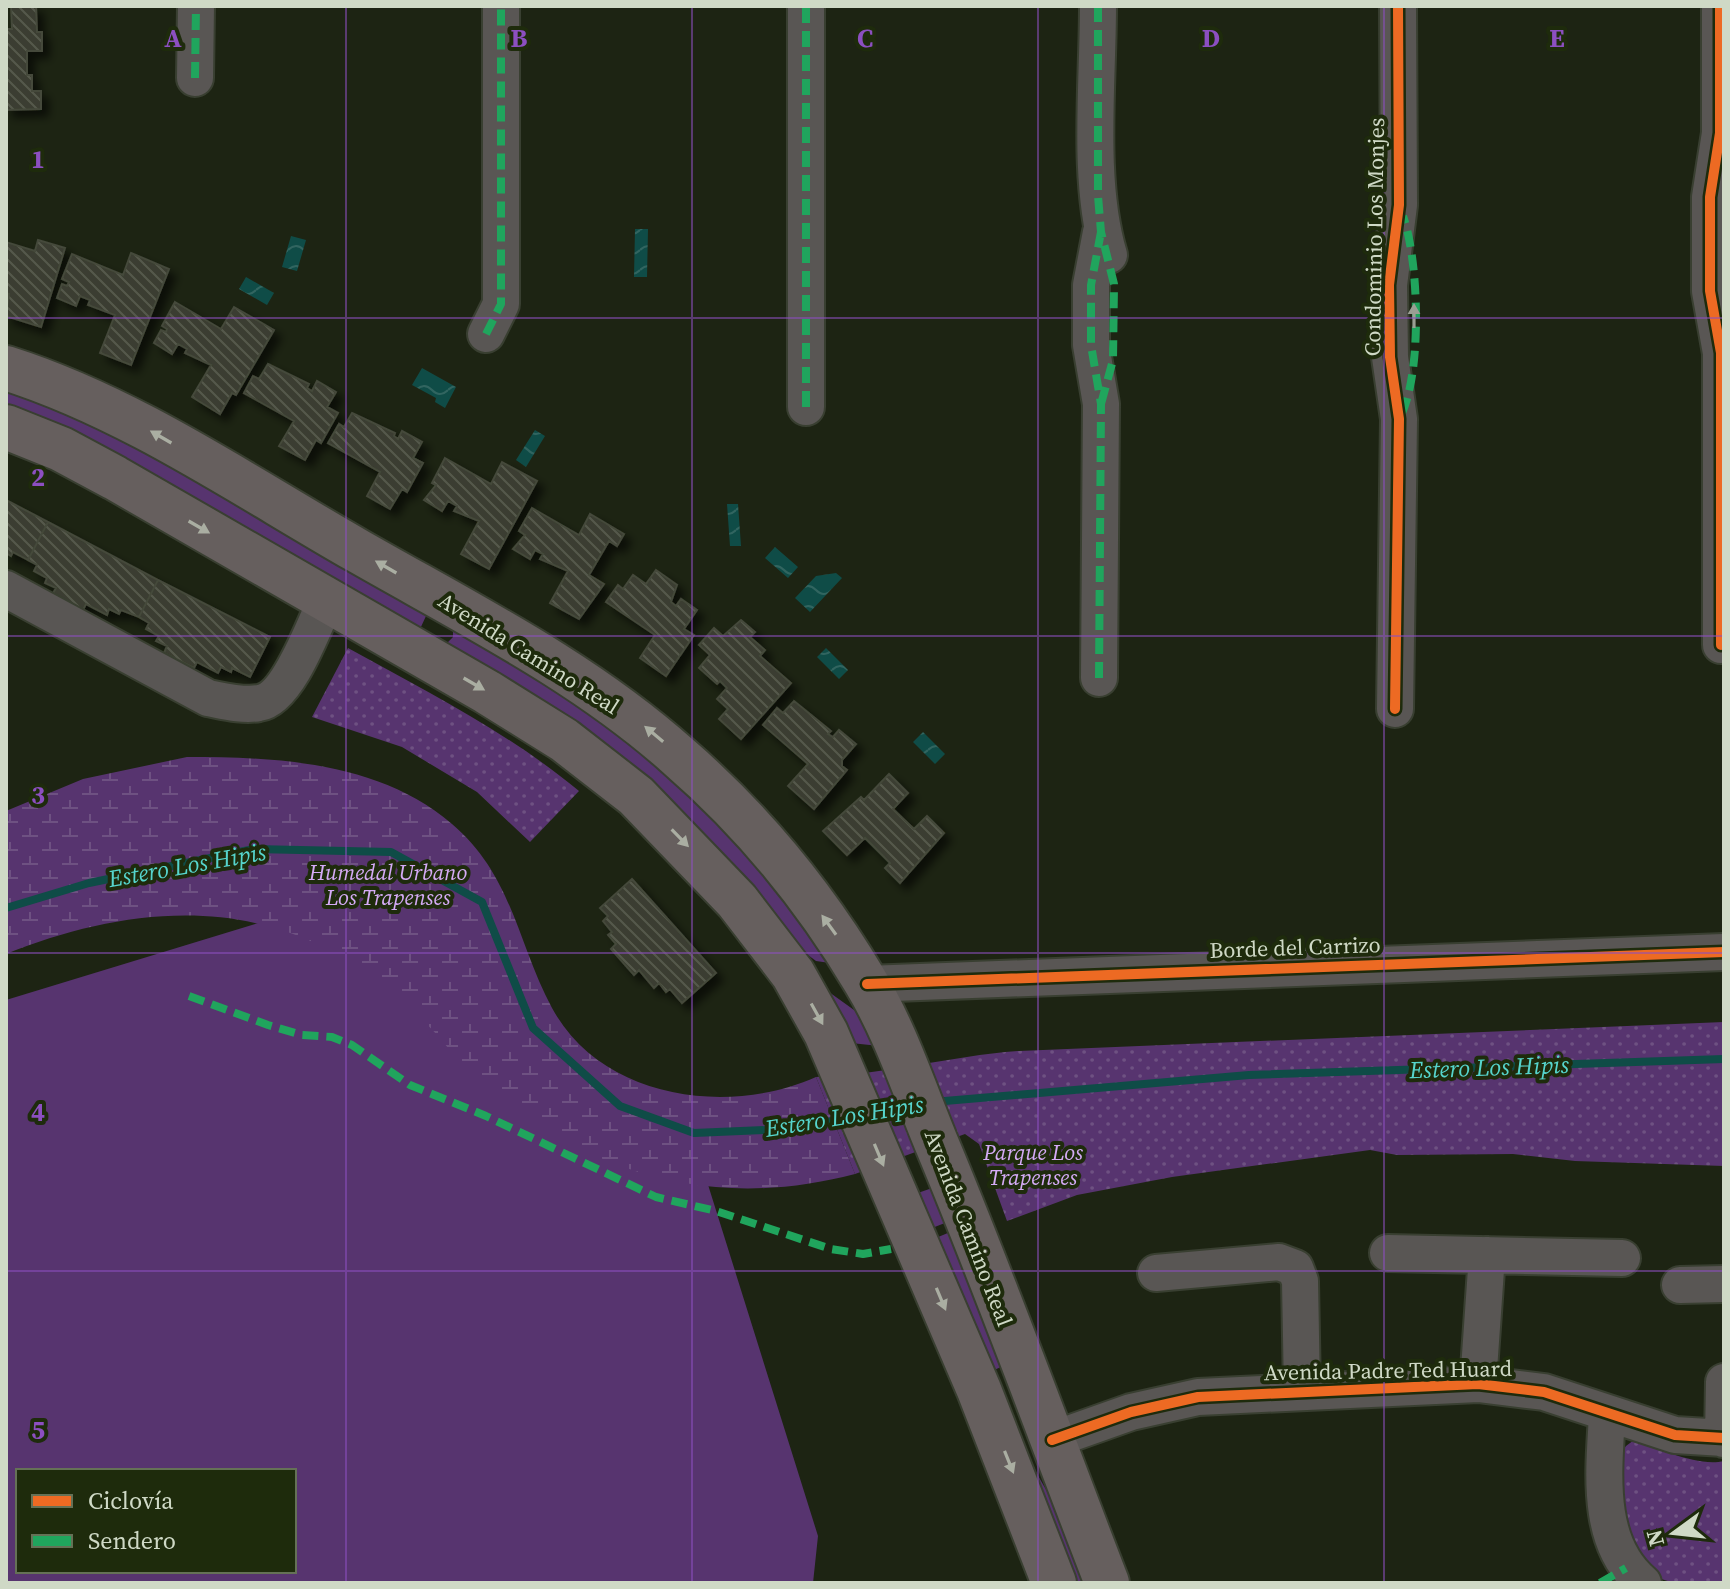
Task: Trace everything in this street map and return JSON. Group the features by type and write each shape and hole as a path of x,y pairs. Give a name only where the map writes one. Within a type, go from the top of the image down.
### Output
{"main road":[{"name":"Avenida Camino Real","path":"6,368 62,388 142,426 574,676 641,724 686,762 767,845 834,932 867,984 895,1042 1107,1583"},
{"path":"6,427 88,463 564,740 636,796 704,863 780,957 838,1057 979,1390 1054,1583"},
{"path":"410,648 428,639 435,631 441,598"},
{"path":"780,957 830,977 867,984"},
{"path":"979,1390 991,1384 1006,1385 1020,1389 1036,1400"}],"street":[{"path":"195,78 196,6"},
{"path":"486,334 501,304 501,6"},
{"path":"806,6 806,407"},
{"path":"1098,6 1101,232 1114,284 1113,360 1101,404 1099,678"},
{"name":"Condominio Los Monjes","path":"1395,709 1399,419 1390,357 1389,285 1399,205 1398,6"},
{"path":"1720,6 1722,141 1713,169 1710,291 1722,348 1721,645"},
{"path":"6,589 208,698 250,703 261,703 280,693 326,600"},
{"name":"Borde del Carrizo","path":"867,984 1724,952"},
{"path":"1388,1253 1622,1258"},
{"path":"1478,1384 1487,1255"},
{"path":"1156,1273 1279,1262 1295,1268 1300,1281 1302,1391"},
{"path":"1680,1285 1724,1284"},
{"path":"1723,1438 1724,1382"},
{"name":"Avenida Padre Ted Huard","path":"1052,1440 1176,1400 1478,1384 1544,1392 1675,1435 1723,1438"},
{"path":"1607,1415 1608,1525 1623,1578"}],"green space":[{"path":"6,384 95,420 422,605 426,616 420,629 6,412"},
{"path":"453,624 607,719 732,828 830,963 816,961 796,946 446,644 453,637"},
{"path":"348,648 496,732 579,791 530,842 477,792 402,747 312,717"},
{"name":"Humedal Urbano Los Trapenses","path":"187,757 257,759 327,767 393,787 424,803 452,824 488,866 512,911 540,984 552,1008 574,1039 602,1063 635,1081 670,1092 707,1097 745,1096 782,1089 816,1077 855,1174 806,1184 758,1188 712,1187 623,1167 580,1149 496,1097 474,1078 426,1024 364,972 321,946 269,926 193,916 155,917 79,930 6,954 6,811 83,779"},
{"path":"396,881 466,1014 689,1124 818,1536 813,1583 6,1583 6,1000"},
{"path":"822,987 868,1020 879,1046 851,1043"},
{"name":"Parque Los Trapenses","path":"1724,1022 1724,1166 1575,1161 1513,1154 1397,1155 1370,1150 1172,1177 1077,1195 1007,1221 979,1144 965,1134 855,1174 816,1077 867,1073 1019,1051"},
{"path":"938,1186 950,1221 927,1230 912,1195"},
{"path":"955,1230 1005,1365 988,1373 931,1240"},
{"path":"999,1395 1005,1396 1037,1474 1074,1538 1090,1583 1069,1583"},
{"path":"1634,1440 1703,1462 1724,1461 1724,1583 1674,1583 1655,1577 1625,1542 1617,1459"}],"water":[{"path":"635,229 648,229 647,277 634,277"},
{"path":"291,236 306,240 297,271 282,267"},
{"path":"246,277 274,293 267,305 239,289"},
{"path":"422,368 456,387 445,408 435,402 436,398 412,385"},
{"path":"535,430 545,436 526,467 516,460"},
{"path":"727,504 738,504 741,546 730,546"},
{"path":"775,547 798,567 788,578 765,558"},
{"path":"836,573 842,578 810,612 795,598 816,576"},
{"path":"826,648 848,670 839,679 817,657"},
{"path":"923,732 945,754 935,764 913,742"}],"building":[{"path":"11,6 36,6 37,32 42,32 42,51 27,51 27,75 32,75 32,91 41,91 41,109 6,110 6,45 7,29 12,29"},
{"path":"38,240 65,248 41,327 6,316 9,294 6,293 6,242 35,251"},
{"path":"131,253 169,269 131,365 100,353 115,315 88,305 90,300 80,296 76,306 57,298 62,284 67,286 69,282 62,279 72,254 123,275"},
{"path":"175,302 221,329 234,307 274,330 236,395 232,393 220,414 192,397 211,365 185,353 187,349 178,344 172,354 154,343 161,330 166,332 167,329 162,326"},
{"path":"268,364 309,384 307,388 312,391 317,381 336,392 327,407 338,413 321,443 316,440 305,460 279,446 294,421 244,393 253,376 259,379"},
{"path":"352,413 395,433 398,439 402,431 422,442 413,458 423,463 407,492 402,489 390,509 367,496 380,472 328,443 339,424 344,427"},
{"path":"445,458 491,484 502,462 537,481 489,569 461,554 479,521 454,511 457,506 448,501 442,511 424,500 436,485 432,483"},
{"path":"6,500 48,522 28,560 13,552 11,556 6,553"},
{"path":"532,508 579,535 590,514 624,534 617,546 609,541 589,575 604,584 579,619 550,603 568,571 540,559 543,554 535,550 530,559 513,549 525,535 519,531"},
{"path":"48,522 158,580 139,617 109,609 107,615 86,604 83,610 52,595 56,588 45,583 47,578 34,571 37,565 28,560"},
{"path":"656,570 677,585 671,602 676,606 681,599 697,610 684,629 694,635 666,676 640,658 655,635 606,602 618,585 623,589 633,575 646,584"},
{"path":"158,580 270,637 250,677 232,668 231,672 221,667 218,673 197,662 194,668 164,653 167,646 156,641 159,636 146,629 149,623 139,617"},
{"path":"741,620 755,632 750,637 765,650 760,656 791,683 741,739 719,719 728,709 717,699 727,688 720,681 717,684 699,668 710,655 699,645 714,628 723,636"},
{"path":"794,701 831,731 828,734 833,737 839,730 856,744 842,760 842,766 847,770 814,809 788,786 808,764 763,725 777,708 783,713"},
{"path":"889,774 908,793 893,809 914,829 927,816 944,833 900,883 885,868 890,863 865,838 847,855 823,831 861,797 864,800"},
{"path":"632,879 716,973 682,1003 670,989 666,992 659,983 654,988 639,970 634,975 611,949 616,944 608,935 612,932 603,921 608,916 600,908"}],"waterway":[{"name":"Estero Los Hipis","path":"6,908 89,883 254,849 391,852 482,902 533,1028 620,1106 694,1133 790,1129 849,1118"},
{"name":"Estero Los Hipis","path":"933,1102 1249,1075 1724,1059"},
{"name":"Estero Los Hipis","path":"874,1113 908,1107"}],"marked path":[{"path":"195,78 196,6"},
{"path":"486,334 501,304 501,6"},
{"path":"806,6 806,407"},
{"path":"1098,6 1098,196 1101,232 1114,284 1113,360 1101,404"},
{"path":"1402,413 1413,370 1416,315 1412,260 1403,216"},
{"path":"1099,678 1101,404 1091,345 1091,285 1101,232"},
{"path":"189,996 268,1025 302,1035 332,1037 352,1045 410,1085 486,1116 656,1197 716,1211 831,1249 863,1254 891,1249"},
{"path":"1600,1583 1626,1568"}],"cycle path":[{"path":"1395,709 1399,419 1390,357 1389,285 1399,205 1398,6"},
{"path":"1720,6 1720,133 1710,197 1710,291 1721,353 1721,645"},
{"path":"867,984 1724,952"},
{"path":"1052,1440 1131,1412 1198,1397 1478,1384 1544,1392 1675,1435 1724,1438"}]}
